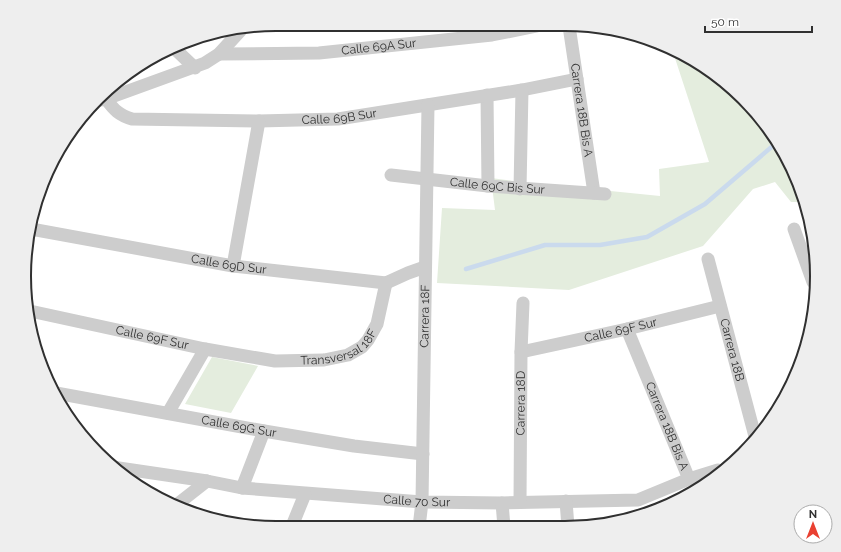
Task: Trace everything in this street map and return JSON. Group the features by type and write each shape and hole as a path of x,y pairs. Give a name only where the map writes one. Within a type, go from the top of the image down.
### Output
{"street":[{"name":"Calle 69A Sur","path":"220,54 320,53 492,35 512,31"},
{"name":"Carrera 18B Bis A","path":"571,31 577,79 599,194"},
{"path":"220,54 237,34"},
{"path":"178,52 195,68"},
{"name":"Calle 69B Sur","path":"109,97 195,68 220,54"},
{"name":"Calle 69B Sur","path":"105,101 122,116 132,119 259,121 338,119 522,90 577,79"},
{"path":"520,189 522,90"},
{"path":"488,95 488,186"},
{"name":"Carrera 18F","path":"420,521 422,502 423,454 428,105"},
{"path":"233,266 259,121"},
{"name":"Calle 69C Bis Sur","path":"391,175 520,189 599,194"},
{"path":"794,229 810,270"},
{"name":"Calle 69D Sur","path":"36,230 233,266 386,283"},
{"name":"Carrera 18B","path":"708,259 754,432"},
{"path":"386,283 425,267"},
{"name":"Transversal 18F","path":"275,361 324,360 342,357 362,347 368,340 377,324 386,283"},
{"name":"Carrera 18D","path":"520,502 521,352 523,303"},
{"name":"Calle 69F Sur","path":"521,352 627,329 720,306"},
{"name":"Calle 69F Sur","path":"34,312 205,349 275,361"},
{"name":"Carrera 18B Bis A","path":"627,329 689,479"},
{"path":"168,413 205,349"},
{"name":"Calle 69G Sur","path":"62,394 354,446 423,454"},
{"path":"242,488 264,431"},
{"name":"Calle 70 Sur","path":"126,469 207,481 242,488 305,494 422,502 566,501 639,506 689,479 711,472"},
{"path":"181,501 207,481"},
{"path":"294,521 305,494"},
{"path":"566,501 568,521"},
{"path":"502,502 504,521"}],"green space":[{"path":"675,57 701,72 727,92 749,114 769,140 785,168 799,202 791,202 775,182 753,189 703,246 569,290 437,283 442,208 495,210 491,178 660,196 659,169 709,162"},
{"path":"212,357 258,366 231,413 185,404"}],"waterway":[{"path":"466,269 545,245 600,245 647,237 705,204 773,146"}]}
